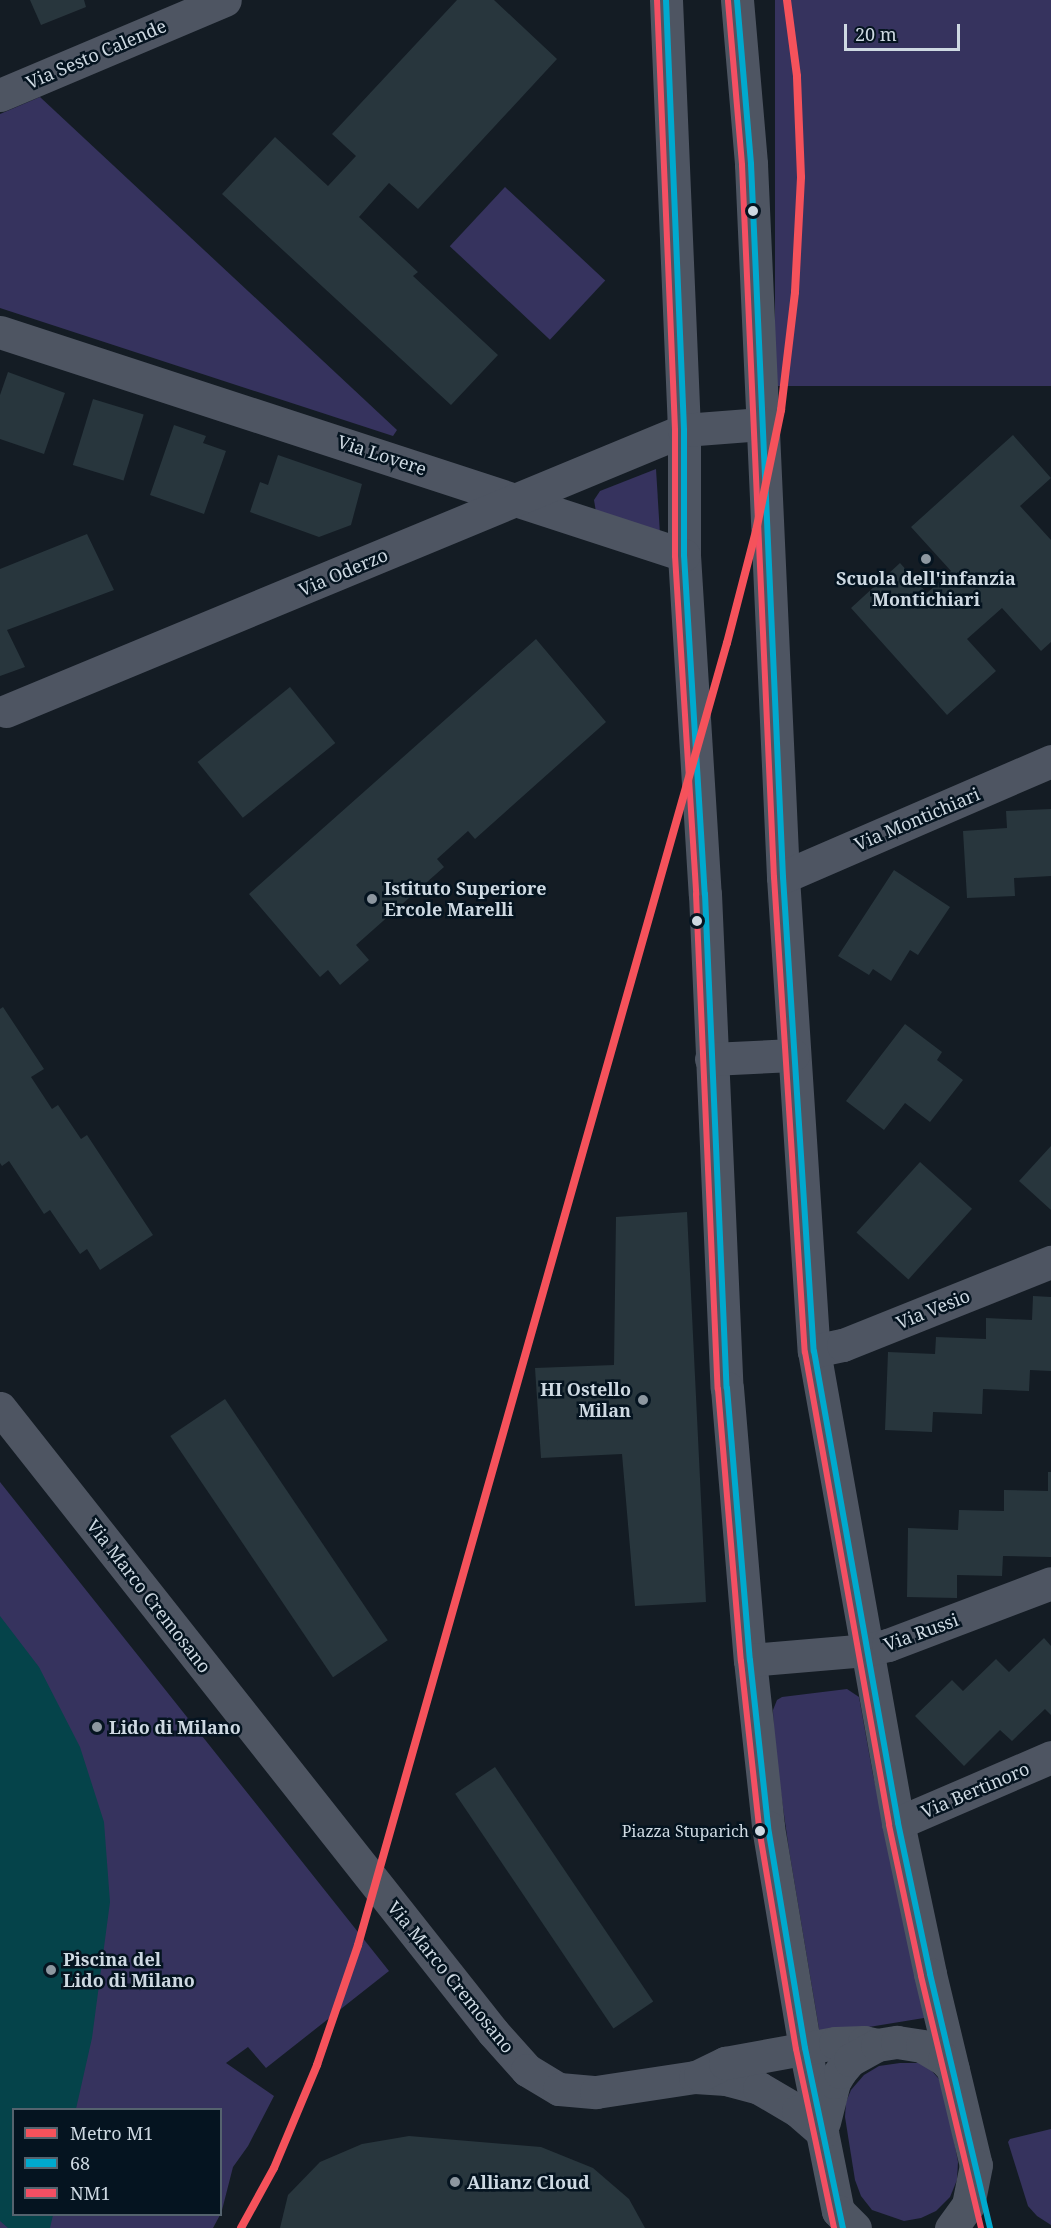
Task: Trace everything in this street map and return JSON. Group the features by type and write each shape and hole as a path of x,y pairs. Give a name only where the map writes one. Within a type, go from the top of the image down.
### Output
{"street":[{"name":"Via Sesto Calende","path":"0,95 225,0"},
{"path":"666,0 684,430 684,555 705,894 727,1388 750,1660 768,1827 805,2048 822,2133 847,2219"},
{"path":"737,0 751,164 783,877 814,1351 898,1823 930,1974 976,2165 968,2205 951,2228"},
{"name":"Via Lovere","path":"0,332 517,499"},
{"path":"517,499 684,430 762,424"},
{"path":"517,499 684,555"},
{"name":"Via Oderzo","path":"6,711 517,499"},
{"name":"Via Montichiari","path":"783,877 1051,760"},
{"path":"711,1059 793,1055"},
{"name":"Via Vesio","path":"814,1351 843,1345 1051,1262"},
{"name":"Via Marco Cremosano","path":"0,1408 493,2032 527,2070 559,2089 596,2092 695,2077"},
{"name":"Via Russi","path":"750,1660 866,1650 888,1645 1051,1583"},
{"name":"Via Bertinoro","path":"898,1823 1051,1757"},
{"path":"695,2077 724,2063 852,2042 877,2045 897,2042 922,2046 944,2059 953,2069"},
{"path":"822,2133 834,2082 850,2060 877,2045"},
{"path":"695,2077 726,2079 759,2088 798,2110 822,2133"}],"shaded area":[{"path":"775,0 1051,0 1051,386 775,386"},
{"path":"40,97 397,430 393,436 0,308 0,114"},
{"path":"505,187 605,280 550,340 450,246"},
{"path":"656,469 660,534 596,512 594,500 600,491"},
{"name":"Lido di Milano","path":"0,1482 389,1971 266,2068 248,2047 226,2063 274,2096 248,2146 233,2167 222,2210 222,2108 12,2108 12,2216 219,2216 213,2228 0,2228"},
{"path":"847,1689 859,1697 873,1775 930,2017 820,2035 789,1850 774,1744 773,1710 777,1700 782,1697"},
{"path":"920,2063 939,2079 946,2098 958,2162 957,2180 950,2197 936,2211 921,2218 904,2221 872,2210 861,2196 855,2180 845,2117 846,2102 851,2090 864,2075 879,2066"},
{"path":"1051,2129 1051,2225 1037,2216 1028,2206 1008,2142 1010,2139"}],"water":[{"name":"Piscina del Lido di Milano","path":"0,1616 39,1667 80,1747 104,1822 110,1902 92,2038 76,2108 12,2108 12,2216 53,2216 50,2228 8,2228 0,2221"}],"building":[{"path":"30,0 84,0 86,7 41,25"},
{"path":"457,0 494,0 557,59 418,209 389,183 359,217 418,272 413,276 498,355 451,405 222,194 275,137 328,186 356,156 332,134"},
{"path":"8,372 65,393 44,454 0,439 0,395"},
{"path":"93,399 144,414 124,480 73,465"},
{"path":"174,425 206,436 203,443 226,451 204,514 150,495"},
{"path":"1013,435 1051,478 1020,506 1051,540 1051,642 1041,651 1002,608 967,639 996,671 947,715 851,608 900,563 927,593 951,571 911,527"},
{"path":"278,455 362,484 351,525 319,537 250,512 260,482 268,485"},
{"path":"87,534 114,590 7,630 25,667 0,676 0,569"},
{"path":"536,639 606,722 475,839 468,831 437,859 444,867 356,945 369,960 340,985 328,970 320,977 249,894"},
{"path":"290,687 335,743 243,818 198,762"},
{"path":"1051,809 1051,876 1014,878 1015,896 967,898 963,831 1007,828 1006,811"},
{"path":"894,870 950,907 918,955 910,950 891,981 873,969 869,975 838,956"},
{"path":"3,1007 44,1069 31,1077 52,1109 58,1105 81,1139 87,1135 153,1235 100,1270 87,1249 80,1254 50,1210 44,1214 9,1161 2,1166 0,1163 0,1009"},
{"path":"905,1024 942,1052 937,1060 963,1080 930,1122 905,1103 884,1130 846,1101"},
{"path":"1051,1146 1051,1210 1019,1181"},
{"path":"920,1162 972,1209 908,1279 856,1233"},
{"path":"687,1212 706,1602 635,1606 622,1454 541,1458 535,1368 614,1365 616,1217"},
{"path":"1033,1296 1051,1297 1051,1371 1030,1370 1029,1391 983,1389 982,1414 933,1412 932,1432 885,1430 888,1352 935,1354 936,1337 986,1339 986,1318 1032,1320"},
{"path":"225,1399 388,1640 333,1677 170,1436"},
{"path":"1048,1472 1051,1472 1051,1557 1003,1556 1002,1576 957,1575 957,1598 907,1597 908,1528 958,1530 959,1510 1004,1511 1004,1490 1048,1491"},
{"path":"1044,1638 1051,1646 1051,1715 1045,1709 1012,1741 1000,1730 964,1766 915,1716 952,1680 963,1691 996,1659 1009,1672"},
{"path":"495,1767 653,2002 613,2028 455,1794"},
{"name":"Allianz Cloud","path":"409,2136 541,2147 593,2168 629,2199 645,2228 280,2228 288,2195 320,2162 362,2144"}],"metro line":[{"name":"M1","path":"241,2228 274,2168 317,2065 358,1945 727,643 756,531 781,410 795,292 801,177 797,76 787,0"}],"transit line":[{"name":"NM1","path":"657,0 675,430 675,556 696,894 718,1389 741,1661 759,1828 796,2049 834,2228"},
{"name":"68","path":"666,0 684,430 684,555 705,894 727,1388 750,1660 768,1827 805,2048 843,2228"},
{"name":"68","path":"737,0 751,164 783,877 814,1351 898,1823 930,1974 990,2228"},
{"name":"NM1","path":"728,1 742,165 774,877 805,1352 889,1825 921,1976 981,2228"}],"place":[{"name":"Scuola dell'infanzia Montichiari","path":"926,559"},
{"name":"Istituto Superiore Ercole Marelli","path":"372,899"},
{"name":"HI Ostello Milan","path":"643,1400"},
{"name":"Lido di Milano","path":"97,1727"},
{"name":"Piazza Stuparich","path":"760,1831"},
{"name":"Piscina del Lido di Milano","path":"51,1970"},
{"name":"Allianz Cloud","path":"455,2182"}]}
